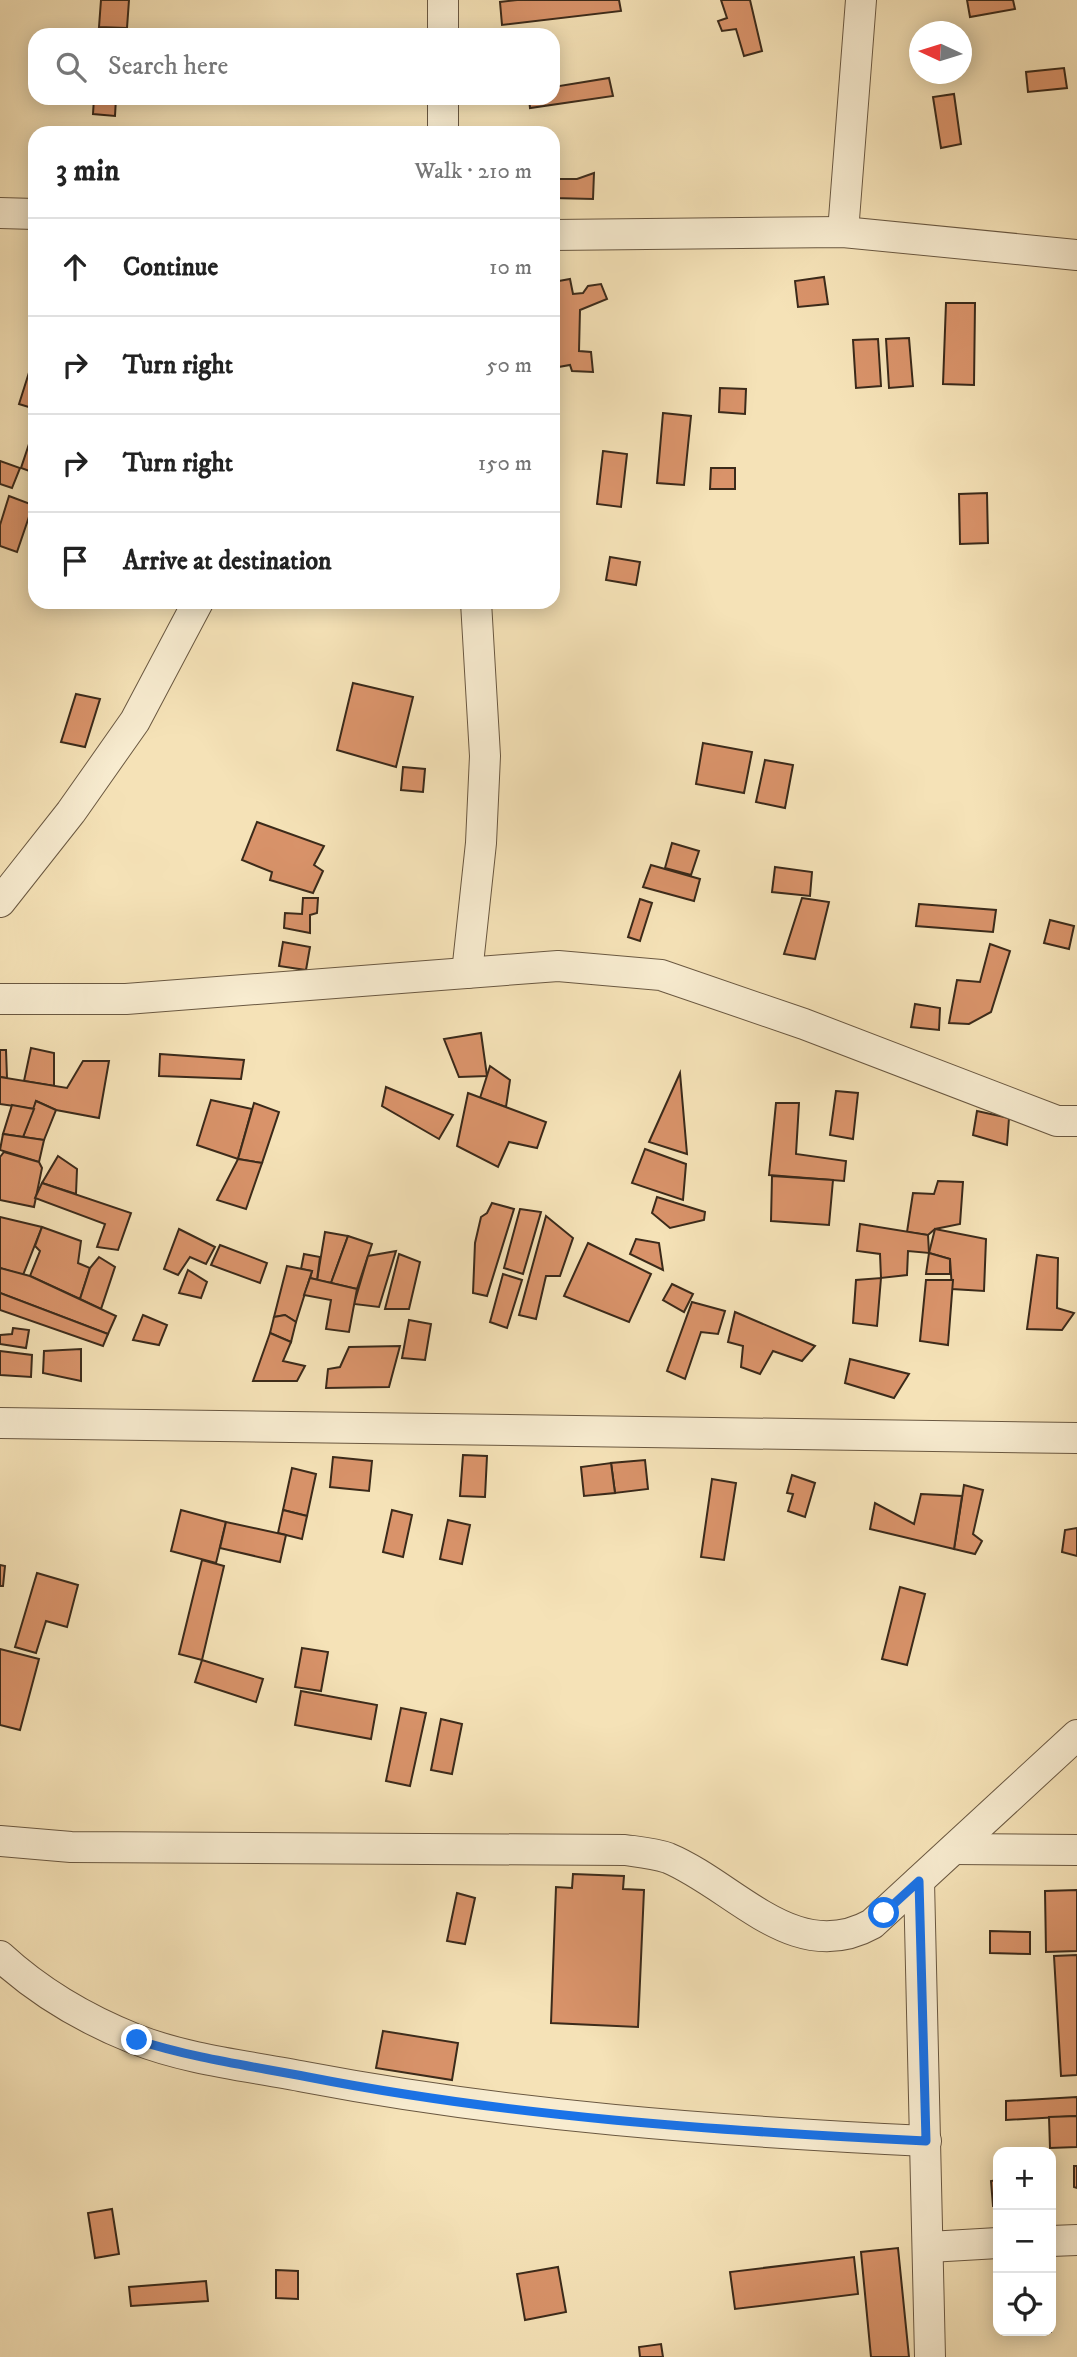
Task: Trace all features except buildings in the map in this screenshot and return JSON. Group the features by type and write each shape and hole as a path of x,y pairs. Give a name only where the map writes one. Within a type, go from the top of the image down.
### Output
{"street":[{"path":"443,0 443,28"},
{"path":"843,232 861,0"},
{"path":"443,105 443,126"},
{"path":"0,213 28,214"},
{"path":"560,235 843,232 1077,255"},
{"path":"0,902 71,812 135,721 194,609"},
{"path":"467,973 481,843 485,756 476,609"},
{"path":"0,999 127,999 558,966 661,975 804,1024 1057,1121 1077,1121"},
{"path":"0,1423 1077,1438"},
{"path":"0,1841 71,1847 625,1850 671,1859 793,1931 825,1939 842,1938 872,1924 1077,1735"},
{"path":"954,1849 1077,1850"},
{"path":"919,1881 930,2357"},
{"path":"0,1956 72,2009 137,2040 184,2053 378,2091 523,2110 669,2125 926,2141"},
{"path":"1056,2241 1077,2240"},
{"path":"929,2246 993,2244"}],"route":[{"path":"137,2040 171,2051 378,2091 523,2110 797,2135 926,2141 919,1881 884,1913"}]}
